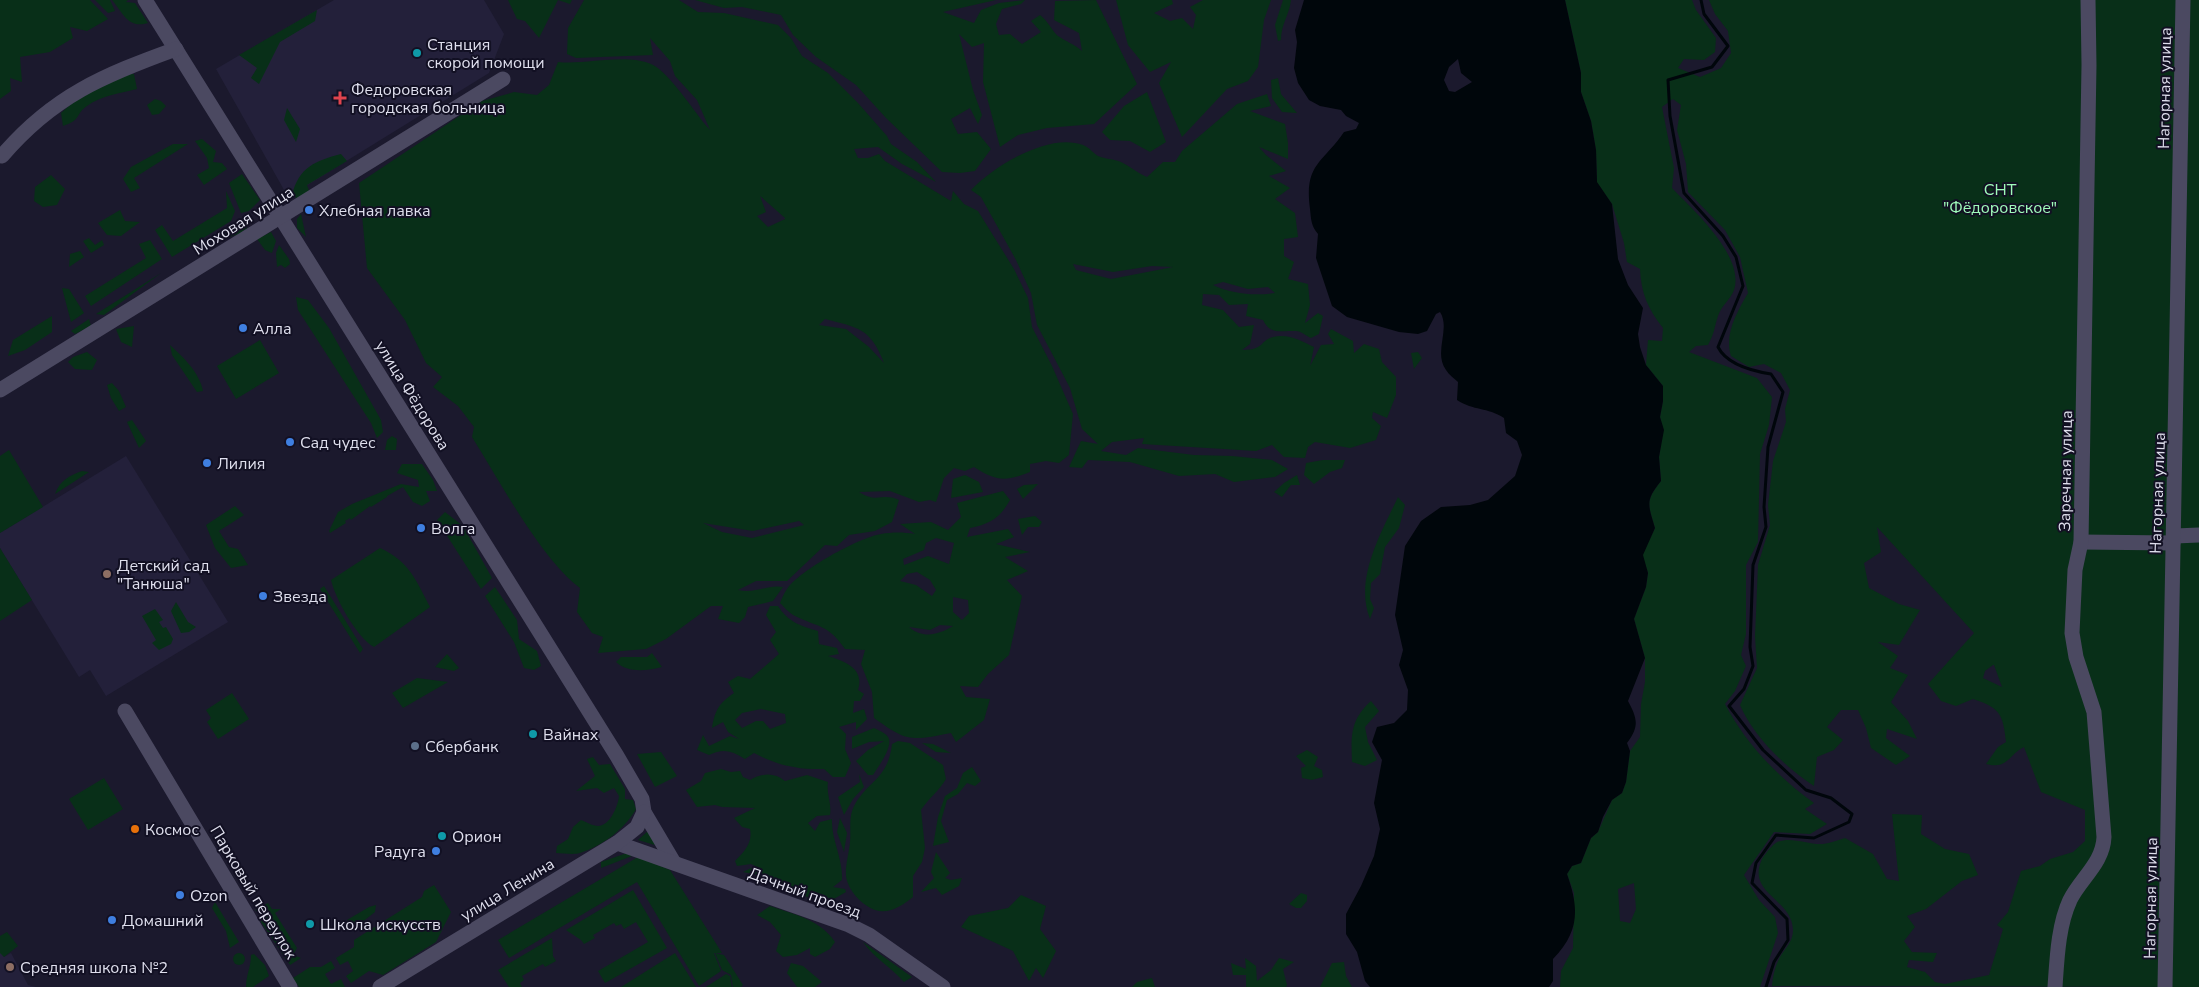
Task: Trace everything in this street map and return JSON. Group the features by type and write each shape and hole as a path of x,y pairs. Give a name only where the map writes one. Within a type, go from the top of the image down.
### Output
{"street":[{"name":"улица Фёдорова","path":"145,0 617,756 642,799 644,812 673,861"},
{"name":"Заречная улица","path":"2055,987 2059,942 2070,900 2098,860 2104,848 2094,712 2076,657 2072,633 2075,570 2081,542 2089,65 2088,0"},
{"name":"Нагорная улица","path":"2165,987 2183,0"},
{"path":"2,156 22,133 56,104 114,71 176,49"},
{"name":"Моховая улица","path":"0,390 503,79"},
{"path":"2081,542 2174,539 2199,535"},
{"name":"Парковый переулок","path":"125,712 290,987"},
{"name":"улица Ленина","path":"380,987 617,843 637,827 644,812"},
{"name":"Дачный проезд","path":"617,843 673,861 849,925 869,935 943,987"}],"shaded area":[{"name":"Федоровская городская больница","path":"334,0 484,0 504,34 489,73 288,197 216,69"},
{"path":"1304,0 1565,0 1581,73 1581,92 1591,121 1596,150 1597,182 1612,204 1618,259 1628,285 1643,308 1638,334 1640,347 1646,365 1663,386 1660,417 1664,430 1659,457 1661,481 1652,493 1649,503 1655,528 1643,555 1648,573 1646,587 1634,619 1645,658 1628,701 1636,722 1634,732 1627,743 1630,751 1626,782 1622,793 1612,800 1598,832 1591,838 1581,863 1572,866 1567,874 1574,898 1575,919 1568,939 1553,959 1553,981 1549,987 1370,987 1365,981 1357,952 1346,934 1346,914 1374,856 1380,829 1374,803 1382,760 1372,742 1377,727 1394,723 1407,710 1408,690 1399,665 1403,650 1395,615 1405,546 1421,521 1441,507 1470,505 1488,500 1515,476 1522,455 1517,441 1506,433 1504,418 1457,400 1458,382 1447,372 1442,363 1441,348 1444,326 1440,312 1436,314 1427,331 1418,334 1399,332 1347,317 1332,306 1316,258 1318,234 1311,219 1310,182 1316,166 1344,132 1356,129 1359,123 1346,116 1341,110 1320,106 1309,100 1298,83 1294,68 1297,42 1295,30","holes":["1458,59 1461,73 1472,82 1455,92 1449,91 1444,80 1449,67"]},
{"name":"Детский сад \"Танюша\"","path":"126,456 228,622 106,696 90,670 79,677 0,548 0,533"},
{"name":"Средняя школа №2","path":"0,950 4,957 11,953 28,985 36,987 0,987"}],"green space":[{"path":"0,0 90,0 108,19 87,31 70,27 73,38 50,52 20,57 22,82 10,78 11,91 0,99"},
{"path":"95,0 110,0 115,11 108,13"},
{"path":"112,0 128,0 126,2 135,3 148,23 135,24 131,22"},
{"path":"508,0 558,0 539,38 525,21 517,19"},
{"path":"558,0 572,0 570,4"},
{"path":"584,0 679,0 698,12 724,13 778,25 791,38 802,56 828,73 858,103 887,136 891,144 917,162 936,182 902,164 878,147 854,149 858,158 868,158 879,154 885,161 951,201 953,191 964,204 978,211 1014,269 1028,298 1032,327 1073,414 1069,455 1059,463 1046,461 1030,464 1030,472 1007,479 989,475 974,467 965,471 954,468 944,478 936,502 930,500 919,502 890,491 859,492 875,498 888,497 899,500 892,522 875,531 849,535 837,546 825,545 787,581 756,581 738,590 751,591 777,586 783,587 773,601 748,607 745,617 739,623 718,619 723,606 711,606 666,639 646,649 598,653 603,637 592,633 577,612 580,588 550,558 522,518 472,437 474,427 458,406 433,387 442,377 426,363 405,320 367,268 359,183 482,101 514,92 537,95 549,85 558,62 629,59 651,64 666,75 710,130 697,100 675,76 670,61 650,38 653,55 576,58 567,54 568,28","holes":["760,196 785,218 785,219 768,227 757,216 766,212","825,319 862,331 874,342 884,363 869,347 846,329 819,325","799,521 804,525 752,538 722,532 703,523 753,531"]},
{"path":"695,0 996,0 943,12 974,23 981,10 999,3 1025,0 1021,4 1002,9 996,24 999,35 1010,34 1022,44 1041,32 1031,21 1040,15 1058,36 1082,51 1079,33 1054,20 1055,1 1096,0 1137,84 1094,124 1047,128 1018,135 1000,147 983,82 984,43 972,47 959,34 973,90 982,115 978,124 970,108 951,119 958,134 977,132 991,149 975,171 960,173 942,172 886,118 856,85 816,57 793,35 781,15 742,7 724,8"},
{"path":"1116,0 1172,0 1173,4 1154,13 1170,21 1182,18 1193,29 1196,15 1190,7 1203,0 1271,0 1264,20 1258,67 1248,81 1227,89 1182,137 1159,83 1171,62 1150,72 1128,45"},
{"path":"1283,0 1291,0 1282,29 1281,40 1278,41 1275,25"},
{"name":"СНТ \"Фёдоровское\"","path":"1565,0 1692,0 1696,10 1716,38 1715,52 1704,60 1684,59 1678,68 1700,77 1721,68 1731,53 1728,31 1715,14 1709,0 2199,0 2199,987 1772,986 1777,964 1793,934 1791,919 1760,880 1759,871 1762,859 1777,842 1794,840 1823,844 1845,838 1873,854 1887,879 1899,881 1892,814 1922,815 1921,834 1945,849 1969,854 1978,875 1962,881 1926,909 1907,916 1915,927 1904,941 1912,952 1937,953 1933,962 1909,960 1907,967 1925,972 1935,982 1945,984 1989,975 2003,929 1997,925 2008,912 2021,871 2040,866 2050,859 2073,852 2085,841 2085,810 2041,792 2024,747 2004,763 1999,765 1986,764 1998,747 2006,742 2004,725 1999,714 1990,706 1973,699 1956,706 1941,701 1928,684 1974,633 1877,527 1881,552 1864,563 1869,588 1899,604 1920,610 1899,645 1878,642 1898,656 1890,668 1908,675 1891,702 1908,721 1917,739 1887,729 1886,738 1910,756 1896,765 1871,748 1866,728 1858,710 1841,710 1827,727 1843,740 1834,750 1817,757 1814,786 1792,770 1771,750 1746,717 1740,705 1757,668 1755,636 1758,565 1770,525 1768,505 1773,461 1786,422 1785,409 1790,390 1781,373 1764,364 1749,367 1731,356 1729,348 1730,331 1748,293 1740,257 1725,230 1688,192 1686,164 1677,130 1681,105 1673,99 1662,107 1674,168 1672,188 1704,221 1725,249 1732,263 1735,277 1734,290 1719,312 1708,345 1696,346 1689,352 1757,378 1772,397 1769,425 1760,454 1758,542 1746,565 1746,634 1741,655 1746,666 1735,691 1725,704 1733,719 1753,746 1787,782 1814,803 1805,809 1827,824 1810,834 1774,832 1744,875 1759,900 1775,917 1778,933 1760,987 1560,987 1561,971 1573,948 1574,893 1567,874 1572,866 1581,863 1591,838 1598,832 1612,800 1622,793 1626,782 1630,751 1640,737 1641,704 1645,682 1645,658 1634,619 1646,587 1648,573 1642,555 1655,528 1649,503 1652,493 1661,481 1659,457 1663,430 1660,417 1663,386 1646,365 1648,340 1662,341 1663,328 1646,300 1640,269 1627,262 1624,243 1612,204 1597,183 1596,150 1591,121 1581,92 1581,73","holes":["1994,665 2002,687 1983,678 1985,671","1634,883 1636,909 1630,923 1620,921 1618,889"]},
{"path":"317,10 315,21 280,42 259,84 251,78 257,68 239,55"},
{"path":"122,74 134,74 137,89 111,95 92,103 83,109 76,119 63,126 61,113 77,99"},
{"path":"1278,78 1281,94 1297,113 1282,112 1272,98 1271,80"},
{"path":"1147,92 1166,142 1150,152 1130,141 1110,140 1102,132 1124,106"},
{"path":"1267,94 1271,106 1250,111 1285,124 1288,159 1259,147 1286,171 1269,176 1290,188 1275,199 1295,213 1298,237 1284,239 1284,256 1294,262 1288,279 1308,284 1310,305 1305,323 1318,313 1323,316 1319,334 1311,338 1298,331 1273,330 1263,320 1246,316 1248,304 1229,305 1219,295 1203,294 1202,305 1223,310 1239,327 1254,325 1250,344 1242,350 1255,349 1273,337 1289,337 1314,347 1310,366 1321,345 1334,344 1328,334 1331,329 1353,341 1354,353 1364,344 1379,349 1382,362 1396,377 1396,395 1387,418 1373,412 1372,418 1381,426 1376,440 1350,448 1315,442 1308,447 1305,458 1284,457 1272,445 1256,451 1142,444 1144,438 1112,442 1101,451 1126,455 1138,448 1194,455 1272,460 1288,469 1275,477 1234,482 1215,474 1179,476 1130,462 1088,460 1082,468 1069,467 1081,441 1098,444 1082,429 1070,388 1037,325 1031,293 1016,260 981,197 971,190 993,171 1008,162 1039,147 1054,143 1069,142 1083,145 1098,156 1121,162 1147,177 1163,162 1175,162 1182,151 1237,104","holes":["1073,264 1113,272 1152,266 1173,267 1111,279 1076,270","1223,282 1248,289 1268,287 1275,293 1243,294 1213,285"]},
{"path":"155,99 161,101 166,106 159,114 152,115 147,105"},
{"path":"287,108 300,129 296,142 284,120"},
{"path":"202,139 216,151 213,162 222,163 227,169 204,185 197,175 209,168 207,158 195,141"},
{"path":"173,144 188,144 134,178 140,188 131,192 123,179 131,167"},
{"path":"341,154 347,161 307,185 311,196 298,199 292,195 299,178 309,167 323,159"},
{"path":"242,174 260,200 249,211 241,213 229,183"},
{"path":"51,175 65,189 57,205 43,207 34,201 35,187"},
{"path":"226,191 235,211 231,221 172,257 155,230 162,225 173,241 227,208"},
{"path":"120,210 125,221 140,222 121,236 107,235 98,223"},
{"path":"301,214 306,237 297,228 297,219"},
{"path":"243,223 247,228 239,234 210,243"},
{"path":"271,232 276,241 272,253 265,250 257,239"},
{"path":"89,238 95,245 102,240 104,245 91,253 83,241"},
{"path":"150,240 162,259 91,306 85,296 146,258 139,244"},
{"path":"279,245 289,259 290,264 285,268 281,265 277,267 276,253"},
{"path":"80,251 84,257 69,267 70,254"},
{"path":"161,273 104,315 96,314"},
{"path":"62,288 69,289 84,313 71,322"},
{"path":"296,297 308,300 329,328 381,420 383,432 377,438 371,423 298,310"},
{"path":"52,316 52,332 25,350 8,356 13,340"},
{"path":"89,319 91,326 75,334 71,331"},
{"path":"134,326 132,347 121,342 116,329"},
{"path":"260,340 279,373 236,399 217,366"},
{"path":"170,345 186,360 198,378 203,391 197,392 172,355"},
{"path":"87,352 97,360 92,370 75,369 68,362 73,357"},
{"path":"1418,352 1422,358 1414,369 1411,353"},
{"path":"112,383 119,391 126,407 119,411 111,398 107,385"},
{"path":"132,420 146,441 139,448 127,422"},
{"path":"392,436 397,439 396,450 385,450 387,440"},
{"path":"9,450 43,507 0,533 0,456"},
{"path":"1323,460 1345,460 1342,468 1330,472 1314,484 1304,475 1306,463"},
{"path":"402,464 422,464 433,480 437,491 426,491 430,501 422,506 413,502 403,487 370,506 351,520 350,518 345,521 346,523 330,533 329,531 338,512 352,504 401,484 419,487 418,480 397,473"},
{"path":"82,471 89,472 55,494 66,479"},
{"path":"965,475 979,482 983,492 951,498 953,479"},
{"path":"1297,475 1300,485 1291,485 1282,497 1274,492 1284,483"},
{"path":"1038,484 1023,499 1017,489 1024,485"},
{"path":"1003,491 1010,500 1002,511 989,522 970,528 967,537 1008,529 1014,537 996,544 1030,552 1005,557 1028,571 1007,580 1022,596 1009,655 988,674 978,687 960,686 966,697 990,699 984,720 956,742 951,733 910,738 894,732 874,718 872,692 861,664 865,650 845,649 828,631 793,615 780,603 787,589 804,573 816,564 858,542 885,533 915,534 900,524 931,522 948,530 961,517 957,503","holes":["936,538 954,543 949,564 928,556 904,565 903,559 924,550 926,543","917,572 930,580 936,590 932,596 916,585 900,581 907,574","953,597 968,600 969,613 962,620 953,612","940,625 953,626 942,632 931,634 920,633 909,627 930,630"]},
{"path":"1398,497 1405,505 1399,528 1385,547 1380,574 1371,583 1370,599 1374,608 1370,619 1366,604 1367,572 1377,541"},
{"path":"235,506 244,515 219,531 229,547 238,549 248,565 231,568 215,548 206,525"},
{"path":"445,512 463,526 492,578 481,589 437,520"},
{"path":"1035,516 1042,522 1039,527 1028,527 1022,535 1018,519"},
{"path":"0,548 32,600 0,621"},
{"path":"380,548 398,559 411,572 430,607 374,647 354,627 337,597 331,580"},
{"path":"324,586 363,649 360,653 320,589"},
{"path":"495,587 517,620 519,639 537,651 541,666 534,670 524,668 514,642 485,596"},
{"path":"176,602 188,622 196,627 189,632 181,633 171,611"},
{"path":"770,606 778,606 791,620 818,631 819,644 837,648 839,654 828,656 846,663 859,676 858,690 864,694 860,701 854,701 853,713 864,709 867,719 856,730 856,722 839,727 846,734 845,749 851,763 845,777 833,777 824,769 805,769 787,766 754,753 745,759 727,751 709,755 697,750 703,735 709,746 730,736 739,739 728,732 723,722 712,728 713,722 718,708 734,693 728,682 738,676 750,679 779,654 770,640 776,632 766,615","holes":["761,709 785,714 786,723 770,729 763,721 756,721 742,728 735,720 742,713"]},
{"path":"155,609 163,620 159,622 163,628 166,627 173,639 171,644 159,650 152,643 156,640 142,616"},
{"path":"652,653 662,667 644,670 631,669 621,666 616,662 621,657 647,657"},
{"path":"447,654 459,668 454,671 435,667"},
{"path":"417,678 448,682 403,708 392,693"},
{"path":"232,693 249,719 218,739 207,722 211,718 206,710"},
{"path":"1371,701 1379,711 1365,727 1368,742 1377,760 1365,766 1352,762 1352,736 1355,722"},
{"path":"874,728 887,736 889,746 873,775 868,775 856,761 868,750 884,741 869,742 852,749 852,737"},
{"path":"898,741 910,743 943,765 946,779 921,810 925,848 922,862 913,876 913,897 896,908 880,911 870,908 861,901 847,882 846,872 851,818 857,801 886,766 892,744"},
{"path":"922,743 933,744 951,753 936,752"},
{"path":"1307,750 1318,757 1314,766 1322,770 1323,777 1312,780 1302,778 1301,768 1306,766 1296,756"},
{"path":"661,752 677,776 655,787 637,754"},
{"path":"593,757 599,765 610,764 625,789 625,799 633,800 636,809 619,830 596,846 577,854 556,853 557,846 568,839 573,827 581,820 598,826 602,825 610,819 617,805 619,796 614,788 604,793 597,788 576,791 595,776 587,759"},
{"path":"972,767 981,781 975,786 967,783 958,794 947,800 941,821 949,842 933,846 938,817 945,796 957,788 963,773"},
{"path":"721,769 731,772 740,771 743,777 750,780 768,774 777,776 785,781 807,775 828,782 830,815 817,816 808,823 815,831 820,822 832,819 833,834 842,872 842,880 833,887 845,889 846,892 832,900 822,894 810,898 759,880 758,875 743,872 755,866 751,864 737,866 735,861 749,843 751,834 750,829 742,827 734,818 755,808 715,805 697,807 686,790 701,781 705,773"},
{"path":"859,774 864,787 853,799 844,815 838,797 860,782"},
{"path":"104,778 123,809 88,830 69,799"},
{"path":"840,818 847,833 844,852 837,832"},
{"path":"649,830 658,846 638,840"},
{"path":"936,852 950,873 945,878 951,880 962,878 959,886 942,895 936,888 921,892 934,878 931,872"},
{"path":"627,853 637,854 601,868 601,862"},
{"path":"638,857 670,870 722,953 714,953 721,971 699,986 637,882 509,958 498,940"},
{"path":"434,885 451,912 436,942 383,975 369,971 351,983 346,976 353,971 348,961 340,965 336,958 354,947 354,940 422,897 424,891"},
{"path":"633,890 667,948 605,983 598,971 648,942 636,922 624,929 621,924 616,926 614,923 593,935 595,938 584,944 566,930"},
{"path":"1301,893 1307,895 1307,901 1301,908 1296,908 1289,904"},
{"path":"1021,895 1046,906 1040,929 1056,951 1043,978 1036,968 1029,981 1013,951 961,927 969,916 1008,908"},
{"path":"215,902 239,942 230,948 226,931 212,908"},
{"path":"268,903 272,909 281,909 275,913 297,948 293,955 301,958 290,965 261,922 262,916 255,910"},
{"path":"376,905 375,912 361,923 350,924 347,920 369,907"},
{"path":"770,906 814,923 829,934 835,942 830,949 815,957 810,954 810,948 797,955 783,957 776,951 781,935 770,922 757,915"},
{"path":"7,932 18,946 4,957 0,953 0,936"},
{"path":"552,938 553,956 556,961 545,967 543,964 522,976 524,980 520,983 522,987 509,987 498,970"},
{"path":"863,942 912,977 904,982 872,953"},
{"path":"241,953 244,954 244,964 237,965 234,964 233,957 234,954"},
{"path":"675,953 696,987 621,987"},
{"path":"715,953 724,955 743,985 741,987 733,987 731,975 722,970"},
{"path":"254,954 265,965 269,976 253,987 246,987 251,955"},
{"path":"1245,958 1256,966 1257,981 1271,970 1279,958 1294,962 1283,969 1286,987 1246,987 1246,975 1233,975 1231,963 1246,969"},
{"path":"331,961 335,968 325,974 331,984 341,979 345,987 299,987 293,978 310,967 321,967"},
{"path":"1344,962 1346,976 1352,987 1320,987 1332,963"},
{"path":"791,963 803,966 822,982 815,987 797,987 787,973"},
{"path":"726,974 730,976 732,987 706,987"},
{"path":"1152,978 1155,987 1132,987 1137,982"}],"waterway":[{"path":"1701,0 1704,14 1728,46 1712,67 1668,80 1670,116 1684,193 1723,236 1736,257 1743,286 1718,347 1734,363 1748,369 1771,374 1783,392 1768,447 1764,507 1766,527 1753,565 1750,647 1753,666 1744,689 1729,706 1763,750 1806,790 1831,798 1852,814 1849,822 1814,838 1776,835 1756,863 1752,883 1787,919 1788,940 1774,962 1766,987"}],"place":[{"name":"Станция скорой помощи","path":"417,53"},
{"name":"Федоровская городская больница","path":"340,98"},
{"name":"Хлебная лавка","path":"309,210"},
{"name":"Алла","path":"243,328"},
{"name":"Сад чудес","path":"290,442"},
{"name":"Лилия","path":"207,463"},
{"name":"Волга","path":"421,528"},
{"name":"Детский сад \"Танюша\"","path":"107,574"},
{"name":"Звезда","path":"263,596"},
{"name":"Вайнах","path":"533,734"},
{"name":"Сбербанк","path":"415,746"},
{"name":"Космос","path":"135,829"},
{"name":"Орион","path":"442,836"},
{"name":"Радуга","path":"436,851"},
{"name":"Ozon","path":"180,895"},
{"name":"Домашний","path":"112,920"},
{"name":"Школа искусств","path":"310,924"},
{"name":"Средняя школа №2","path":"10,967"}]}
